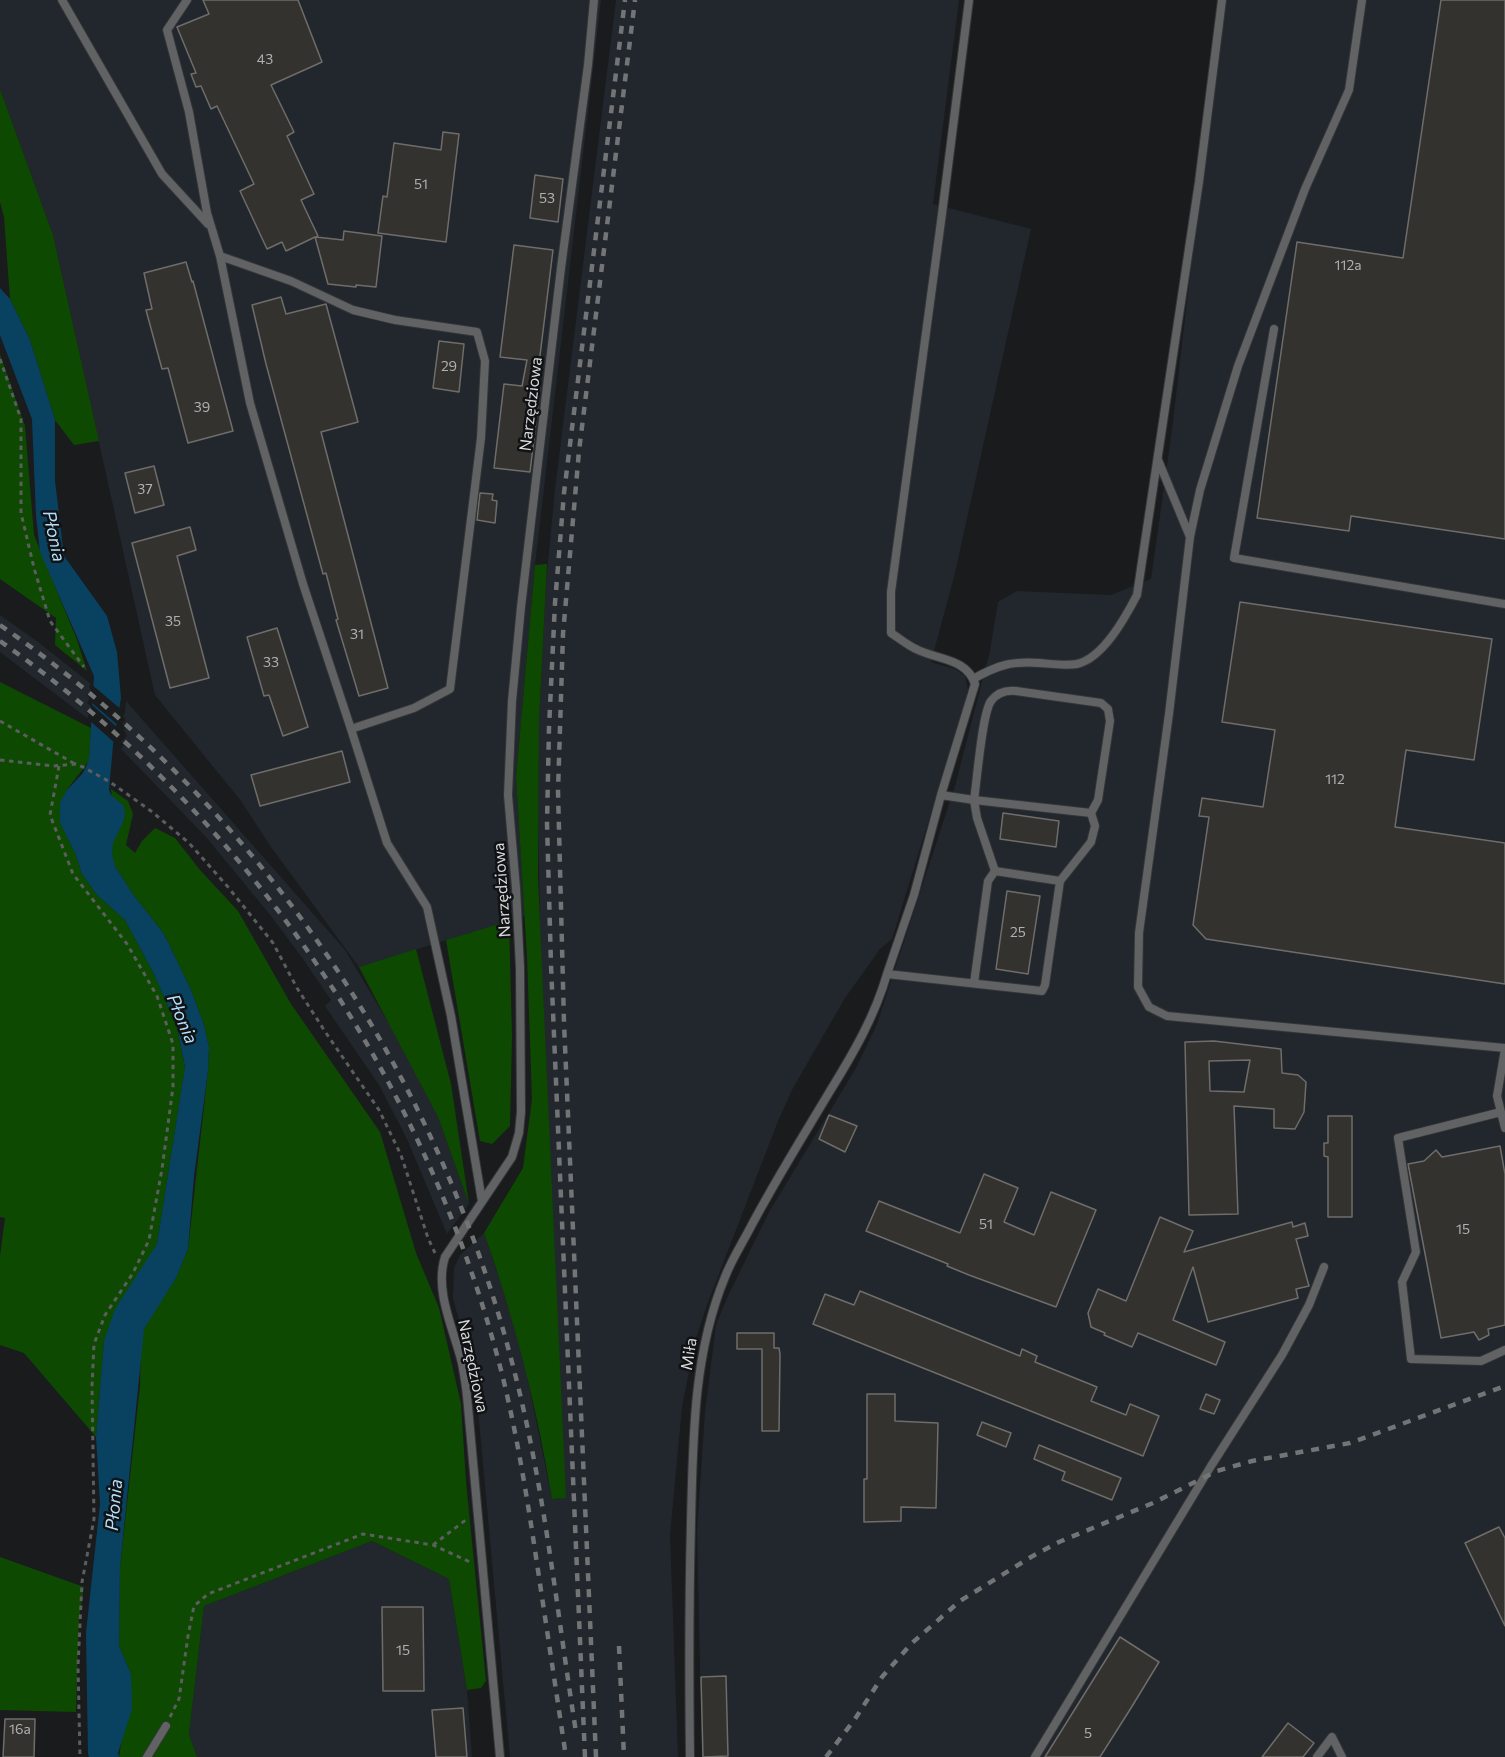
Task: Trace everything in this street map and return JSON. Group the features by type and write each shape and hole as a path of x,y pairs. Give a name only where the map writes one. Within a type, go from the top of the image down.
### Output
{"lane":[{"path":"62,0 162,174 211,228"},
{"path":"187,0 167,30 189,112 211,228 220,256 249,403 303,584 387,843 427,907 451,1016 482,1201"},
{"name":"Narzędziowa","path":"500,1757 468,1396 462,1363 444,1296 442,1265 445,1257 512,1157 520,1123 520,968 508,795 512,712 521,607 594,0"},
{"path":"969,0 891,592 891,633 915,649 962,665 973,679 997,666 1016,663 1076,664 1088,660 1124,619 1137,595 1199,182 1222,0"},
{"path":"1362,0 1349,90 1305,189 1238,366 1200,490 1190,537 1139,933 1138,987 1149,1007 1167,1016 1505,1049 1497,1096 1505,1128"},
{"path":"220,256 291,281 352,310 395,320 477,332 485,361 481,438 450,689 414,708 351,729"},
{"path":"1274,329 1234,558 1505,604"},
{"path":"1157,458 1190,537"},
{"name":"Miła","path":"690,1757 688,1625 692,1462 701,1362 709,1322 725,1275 762,1206 851,1057 880,998 914,895 941,795 966,717 975,684 973,679"},
{"path":"995,871 977,818 974,800 987,709 997,695 1016,691 1101,703 1108,709 1110,721 1098,800 1090,813"},
{"path":"941,795 1090,813"},
{"path":"887,974 1042,991 1046,985 1060,881 1091,842 1095,826 1090,813"},
{"path":"995,871 1060,881"},
{"path":"974,983 988,880 995,871"},
{"path":"1501,1112 1398,1138 1416,1252 1402,1282 1411,1359 1481,1361 1505,1350"},
{"path":"1035,1757 1211,1466 1282,1355 1309,1305 1324,1266"},
{"path":"147,1757 166,1726"},
{"path":"1317,1757 1332,1737 1342,1757"}],"path":[{"path":"0,360 21,419 21,513 34,568 50,621 84,667"},
{"path":"0,721 111,782 189,843 228,887 273,943 297,988 380,1110 401,1155 428,1238 442,1265"},
{"path":"0,760 59,766 76,764"},
{"path":"59,766 50,815 73,874 127,944 157,996 173,1044 174,1087 149,1240 133,1273 105,1316 94,1344 92,1386 94,1519 82,1582 78,1666 80,1757"},
{"path":"433,1545 479,1510"},
{"path":"166,1726 179,1699 194,1606 208,1594 363,1534 433,1545 483,1568"}],"shaded area":[{"path":"0,0 601,0 535,565 516,777 525,916 359,967 271,847 241,801 155,695 53,235 0,89"},
{"path":"616,0 959,0 933,204 1031,229 954,577 931,662 955,669 965,676 967,696 892,939 880,949 845,998 793,1088 778,1121 695,1341 682,1407 670,1535 678,1757 510,1757 475,1377 453,1299 454,1268 460,1255 484,1233 513,1320 525,1366 552,1499 565,1498 540,933 539,722 546,583 555,489"},
{"path":"1222,0 1505,0 1505,1757 702,1757 697,1531 705,1412 716,1325 769,1212 856,1068 877,1024 955,786 990,651 998,602 1017,591 1111,595 1151,579 1172,430"},
{"path":"0,615 91,684 89,687 91,690 87,695 90,698 87,703 92,707 87,713 89,715 87,718 0,652"},
{"path":"126,701 345,950 397,1037 438,1117 469,1204 447,1234 407,1139 379,1085 325,1006 331,1000 271,916 206,837 121,749 124,745 121,742 127,736 124,730 126,727 122,724 126,720 123,716"},
{"path":"372,1541 449,1579 467,1690 472,1757 197,1757 189,1734 204,1606"}],"green space":[{"path":"0,89 53,235 99,441 74,445 55,420 30,340 10,299 4,217 0,202"},
{"path":"0,354 25,426 34,535 77,640 87,671 55,645 56,618 0,579"},
{"path":"547,564 539,722 538,879 566,1498 552,1499 524,1364 506,1298 484,1233 523,1168 532,1099 527,956 516,777 535,565"},
{"path":"0,682 91,728 89,761 66,791 60,823 76,855 82,874 97,895 125,920 154,974 177,1027 185,1068 157,1244 104,1341 96,1437 24,1353 0,1345 0,1256 5,1218 0,1217"},
{"path":"111,789 128,801 133,814 126,845 135,853 142,841 155,828 175,838 200,870 238,911 291,1004 380,1132 416,1253 439,1308 461,1404 466,1482 486,1681 481,1688 467,1690 449,1579 372,1541 204,1606 189,1734 197,1757 119,1757 131,1674 119,1646 120,1567 140,1386 141,1331 176,1278 188,1249 209,1047 204,1025 191,990 164,934 132,893 103,847 113,815"},
{"path":"509,921 512,1036 510,1126 492,1144 480,1141 446,940"},
{"path":"416,949 451,1084 469,1204 438,1117 359,967"},
{"path":"0,1557 84,1587 79,1619 76,1712 0,1710"}],"water":[{"name":"Płonia","path":"0,288 10,299 30,340 55,420 55,481 64,556 107,616 117,652 121,698 113,745 109,790 111,795 123,805 125,812 113,843 112,854 115,866 132,893 164,934 191,990 204,1025 209,1047 188,1249 176,1278 144,1329 120,1567 119,1646 131,1674 132,1709 118,1753 119,1757 89,1757 88,1754 86,1633 100,1504 96,1437 104,1341 115,1309 157,1244 185,1067 177,1027 154,974 125,920 97,895 82,874 76,855 60,823 60,803 66,791 83,773 89,760 94,676 40,552 32,419 0,335"}],"pier":[{"path":"91,684 123,711 120,727 90,701"},
{"path":"90,703 119,729 116,744 89,720 89,710 92,707"}],"building":[{"path":"203,0 298,0 322,62 271,85 294,132 287,136 314,194 301,200 318,236 316,237 343,240 344,231 382,236 376,287 328,284 315,237 286,251 282,242 267,249 240,191 254,184 217,106 211,109 201,86 196,87 191,74 196,73 177,27 209,14"},
{"path":"1441,0 1505,0 1505,539 1351,516 1349,531 1257,518 1297,242 1403,258"},
{"path":"443,132 459,134 446,242 378,233 383,196 387,197 394,143 441,150"},
{"path":"535,175 563,179 558,222 530,218"},
{"path":"514,245 553,250 537,380 539,380 538,388 540,388 530,472 494,468 504,384 522,386 527,360 500,357"},
{"path":"186,262 233,431 188,443 168,368 162,369 146,310 152,309 144,273"},
{"path":"281,297 286,314 326,304 358,422 321,432 388,688 359,696 336,620 338,619 326,573 323,574 252,305"},
{"path":"439,341 464,344 459,392 433,388"},
{"path":"154,466 164,505 135,513 125,473"},
{"path":"480,493 493,494 492,500 497,501 495,523 477,520"},
{"path":"190,527 196,550 177,556 209,678 170,688 132,543"},
{"path":"1240,602 1492,639 1474,760 1406,750 1395,827 1505,843 1505,984 1206,939 1193,925 1209,817 1199,816 1202,798 1263,807 1275,730 1222,722"},
{"path":"277,628 308,727 283,736 269,695 264,696 247,637"},
{"path":"342,751 350,782 260,806 251,775"},
{"path":"1003,813 1059,821 1056,847 1000,839"},
{"path":"1007,891 1040,896 1028,974 996,969"},
{"path":"1214,1041 1281,1049 1282,1073 1298,1075 1306,1082 1304,1112 1295,1129 1274,1128 1274,1109 1234,1106 1238,1214 1189,1215 1185,1042","holes":["1250,1060 1244,1092 1210,1091 1209,1061"]},
{"path":"829,1115 857,1126 845,1152 819,1139"},
{"path":"1328,1116 1352,1116 1352,1217 1328,1217 1328,1157 1324,1156 1324,1143 1328,1143"},
{"path":"1500,1146 1505,1174 1505,1325 1488,1329 1489,1335 1479,1340 1474,1332 1441,1338 1408,1164 1424,1161 1436,1150 1442,1157"},
{"path":"984,1174 1018,1188 1004,1222 1034,1235 1051,1192 1096,1210 1056,1307 969,1275 947,1266 948,1264 866,1231 879,1201 960,1233"},
{"path":"1160,1217 1193,1231 1184,1252 1292,1222 1293,1227 1305,1223 1308,1236 1296,1239 1309,1286 1296,1289 1298,1298 1208,1322 1193,1267 1173,1320 1225,1342 1216,1365 1138,1333 1132,1347 1104,1335 1105,1333 1091,1327 1088,1313 1098,1289 1126,1301"},
{"path":"860,1291 1020,1356 1022,1349 1037,1356 1035,1362 1097,1387 1091,1401 1126,1415 1130,1404 1159,1416 1143,1456 813,1324 825,1294 854,1305"},
{"path":"737,1333 774,1333 774,1348 779,1348 780,1354 779,1431 762,1431 762,1349 737,1349"},
{"path":"867,1394 895,1394 895,1421 938,1423 936,1508 901,1507 901,1521 864,1522 864,1479 867,1479"},
{"path":"1206,1394 1220,1400 1214,1414 1200,1409"},
{"path":"982,1422 1011,1433 1006,1447 977,1435"},
{"path":"1039,1445 1121,1478 1112,1500 1062,1480 1065,1472 1034,1459"},
{"path":"1499,1527 1505,1538 1505,1626 1465,1543"},
{"path":"382,1607 423,1607 424,1691 383,1691"},
{"path":"1120,1637 1159,1662 1131,1708 1100,1757 1045,1757"},
{"path":"726,1676 728,1756 703,1757 701,1677"},
{"path":"463,1708 467,1757 436,1757 432,1710"},
{"path":"5,1719 35,1719 34,1757 3,1757"},
{"path":"1288,1723 1314,1743 1303,1757 1262,1757"}],"railway":[{"path":"585,1757 551,965 547,823 549,728 555,603 564,493 625,0"},
{"path":"596,1757 564,1023 558,791 563,634 579,451 635,0"},
{"path":"0,625 93,696 178,775 256,860 325,953 386,1051 439,1154 482,1262 515,1374 535,1463 576,1732"},
{"path":"0,641 90,711 173,789 249,874 317,965 377,1062 428,1163 470,1269 503,1378 527,1502 566,1757"},
{"path":"826,1757 855,1719 882,1677 912,1643 960,1601 1031,1557 1059,1542 1153,1503 1217,1471 1252,1461 1350,1443 1505,1386"},
{"path":"619,1646 624,1757"}]}
